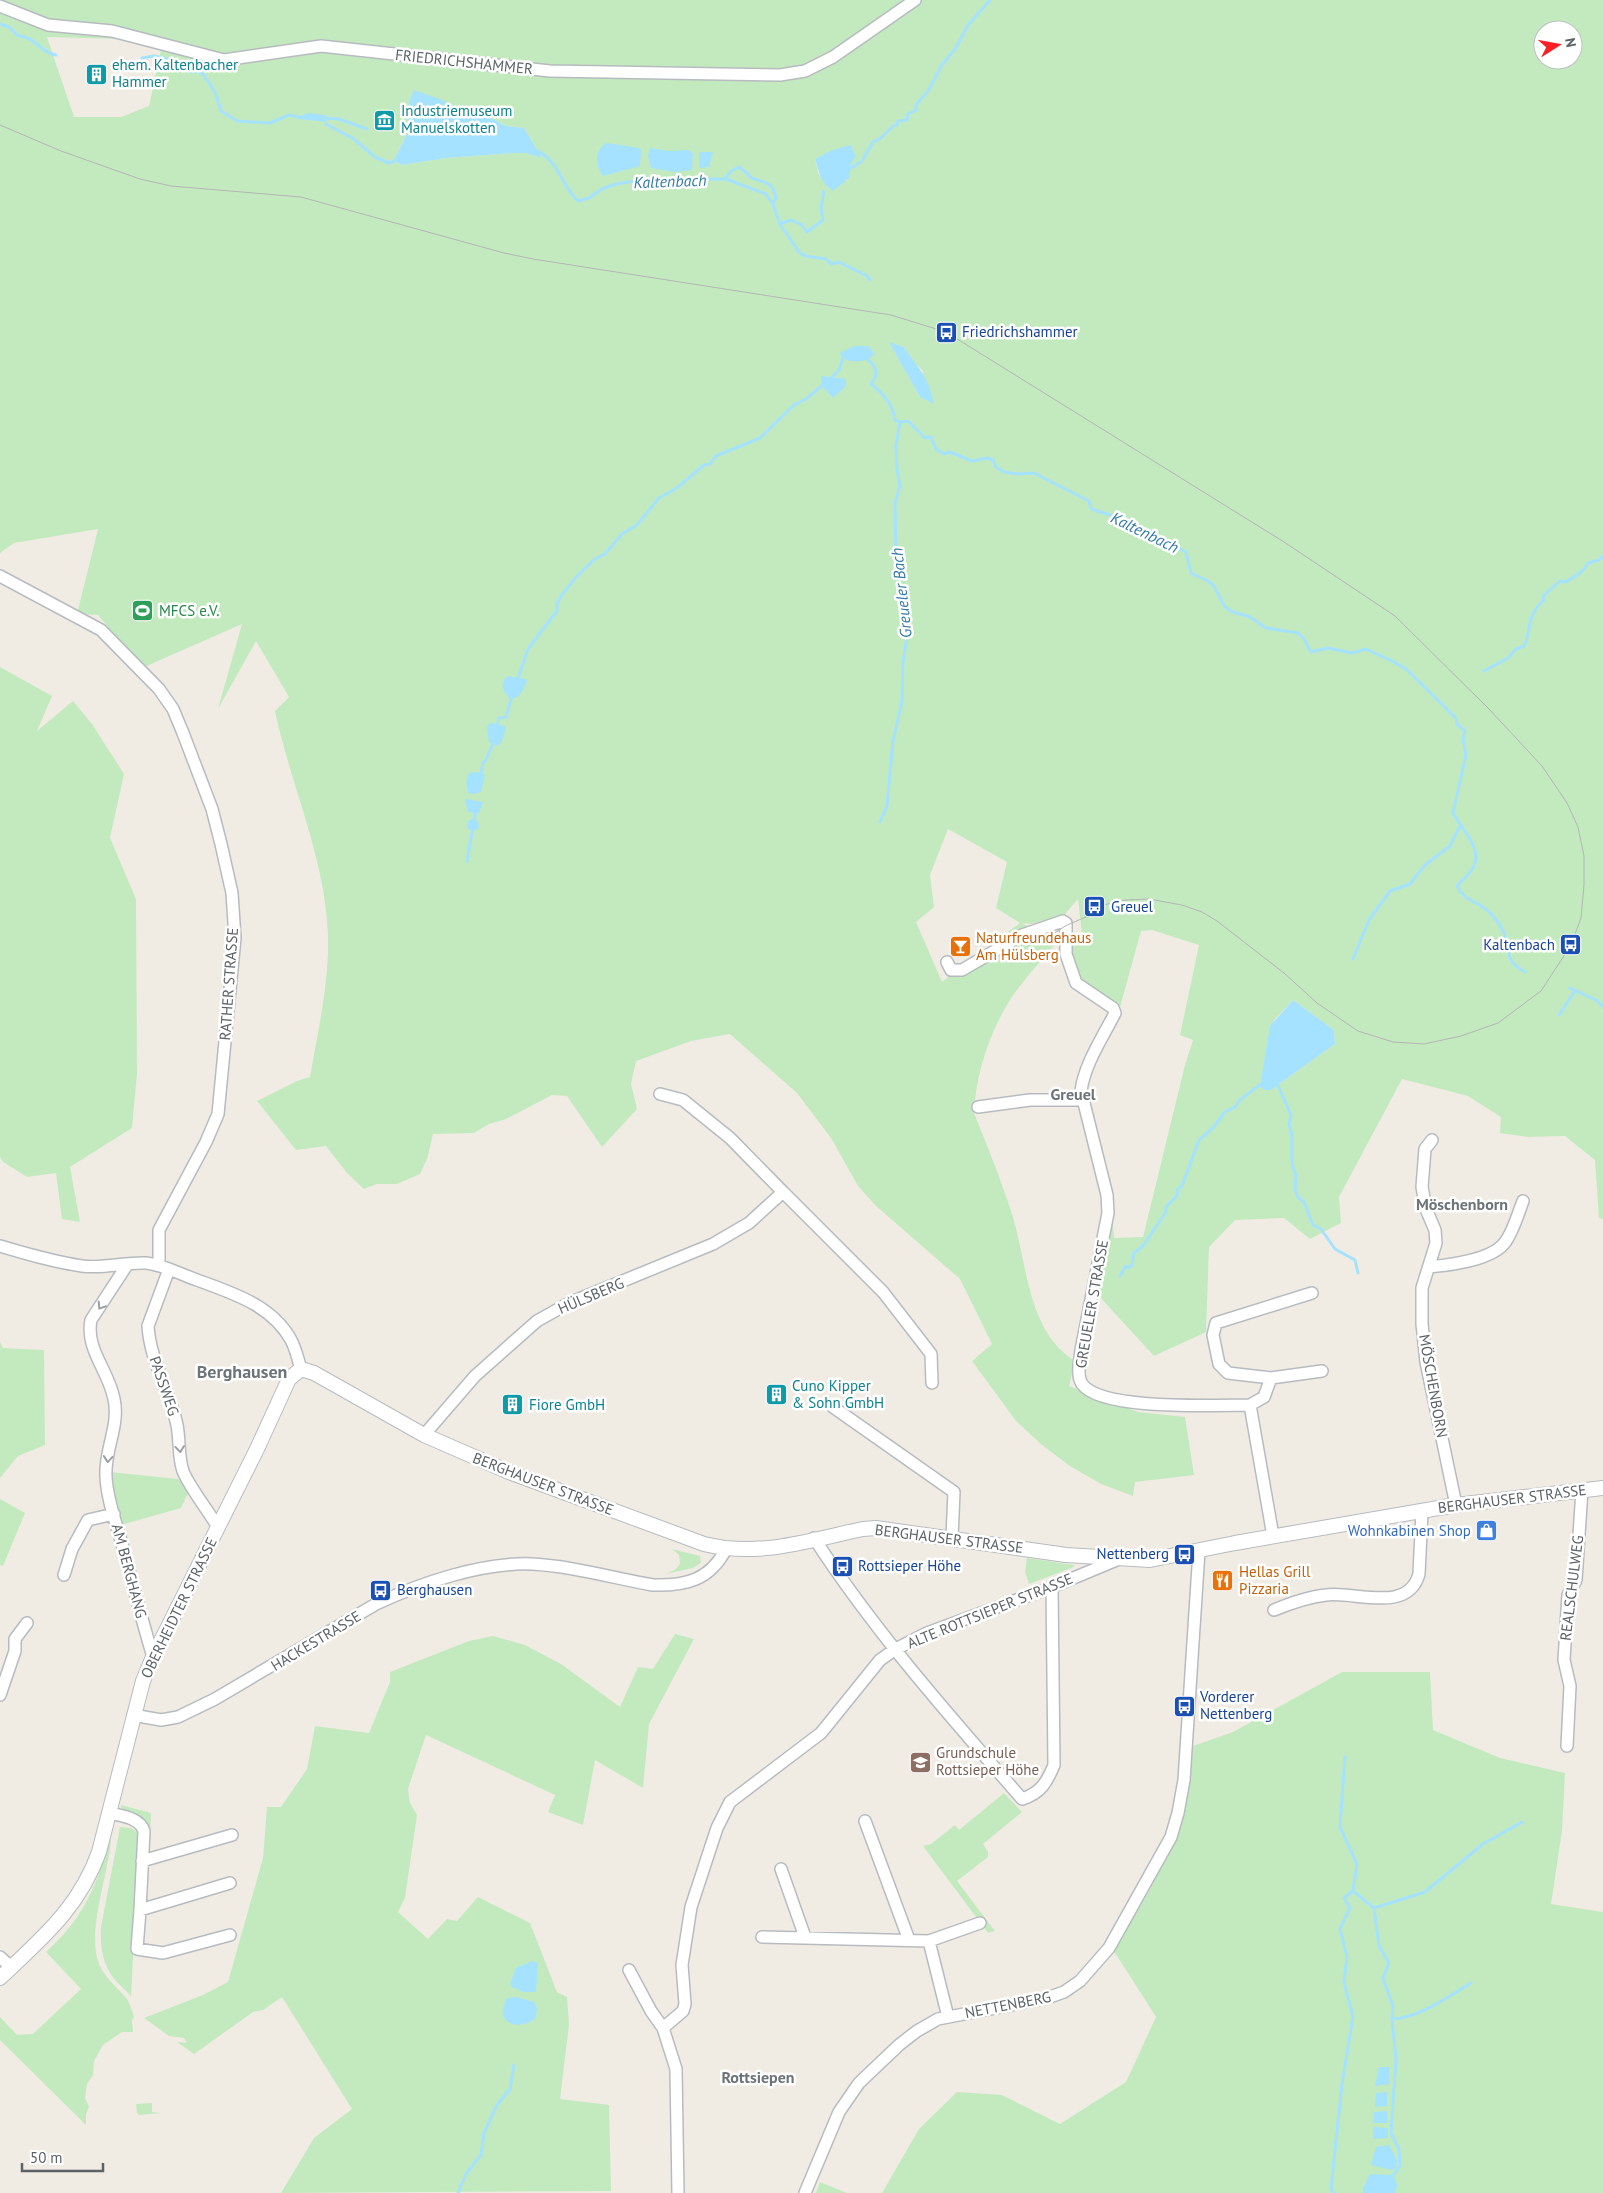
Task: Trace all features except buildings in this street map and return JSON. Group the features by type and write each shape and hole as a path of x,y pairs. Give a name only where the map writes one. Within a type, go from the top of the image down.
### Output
{"street":[{"name":"FRIEDRICHSHAMMER","path":"0,6 48,25 112,31 224,60 321,46 550,71 780,75 805,71 833,57 915,0"},
{"name":"RATHER STRASSE","path":"0,576 101,630 159,689 173,709 183,733 212,808 221,844 232,893 235,938 218,1114 206,1142 159,1230 164,1267"},
{"path":"947,962 951,970 962,970 1022,935 1063,921 1066,923 1066,954 1076,983 1113,1008 1115,1013 1082,1083 1083,1100 1030,1100 978,1107"},
{"path":"660,1094 683,1100 730,1138 883,1292 931,1354 932,1383"},
{"name":"GREUELER STRASSE","path":"1083,1100 1098,1150 1107,1194 1107,1219 1081,1350 1079,1372 1082,1384 1092,1391 1130,1402 1250,1405"},
{"name":"MÖSCHENBORN","path":"1432,1140 1425,1149 1422,1187 1426,1209 1435,1230 1436,1243 1422,1288 1422,1324 1426,1362 1456,1505"},
{"name":"HÜLSBERG","path":"424,1435 475,1376 537,1321 569,1303 713,1244 749,1223 783,1192"},
{"path":"1429,1267 1469,1260 1494,1252 1506,1241 1523,1201"},
{"path":"0,1246 30,1255 81,1266 109,1267 138,1263 164,1267 225,1288 245,1298 274,1317 291,1341 301,1369"},
{"name":"AM BERGHANG","path":"127,1265 91,1320 89,1331 90,1342 114,1398 116,1418 114,1433 108,1450 106,1477 114,1514 153,1657"},
{"name":"PASSWEG","path":"164,1267 148,1326 148,1335 155,1363 171,1400 178,1427 183,1471 218,1526"},
{"path":"1312,1293 1216,1323 1213,1336 1219,1364 1228,1373 1271,1378 1322,1371"},
{"name":"BERGHAUSER STRASSE","path":"301,1369 314,1373 424,1435 509,1472 704,1544 726,1550 761,1550 814,1538 876,1528 1066,1556 1161,1559 1273,1536 1456,1505 1603,1488"},
{"name":"OBERHEIDTER STRASSE","path":"0,1978 61,1918 83,1890 91,1875 100,1852 143,1681 289,1379 301,1369"},
{"path":"1271,1378 1264,1396 1250,1405 1273,1536"},
{"path":"833,1407 954,1492 952,1538"},
{"name":"REALSCHULWEG","path":"1567,1746 1570,1686 1564,1660 1568,1595 1576,1580 1582,1490"},
{"name":"BERGHAUSER STRASSE","path":"1274,1610 1305,1598 1327,1594 1389,1598 1401,1596 1408,1592 1419,1574 1422,1511"},
{"name":"AM BERGHANG","path":"64,1575 72,1549 88,1520 114,1514"},
{"path":"814,1538 835,1570 894,1650 1022,1799 1032,1796 1040,1790 1048,1779 1054,1765 1052,1586"},
{"name":"HACKESTRASSE","path":"133,1715 161,1720 178,1717 215,1699 376,1604 400,1593 469,1571 502,1564 533,1564 561,1567 653,1585 666,1585 704,1575 718,1564 726,1550"},
{"name":"NETTENBERG","path":"805,2193 839,2112 859,2083 917,2030 938,2019 1047,1998 1073,1987 1087,1975 1108,1948 1145,1884 1174,1828 1184,1780 1198,1551"},
{"name":"ALTE ROTTSIEPER STRASSE","path":"663,2028 683,2011 685,2004 682,1970 686,1931 705,1862 723,1814 730,1802 821,1733 880,1660 894,1650 927,1633 1119,1559"},
{"path":"0,1695 15,1651 15,1639 27,1623"},
{"path":"109,1813 134,1820 142,1826 144,1831 137,1949 163,1953 230,1935"},
{"path":"865,1821 909,1940"},
{"path":"142,1861 232,1835"},
{"path":"781,1869 805,1937"},
{"path":"140,1910 230,1883"},
{"path":"762,1937 929,1941 980,1923"},
{"path":"929,1941 948,2017"},
{"path":"0,1957 11,1967"},
{"path":"629,1970 651,2011 663,2028 676,2068 678,2193"}],"green space":[{"path":"0,0 1603,0 1603,1219 1599,1218 1595,1160 1565,1136 1527,1137 1500,1133 1501,1117 1468,1096 1402,1079 1339,1197 1341,1223 1310,1239 1284,1218 1235,1220 1209,1247 1206,1332 1154,1356 1098,1295 1112,1213 1114,1238 1143,1237 1185,1065 1193,1040 1180,1035 1199,945 1152,930 1141,931 1119,1011 1079,980 1072,968 1070,939 1082,934 1078,899 1065,914 1032,924 1022,923 1056,943 1014,994 998,1021 981,1066 974,1113 1000,1178 1013,1217 1026,1276 1038,1315 1047,1333 1059,1348 1075,1361 1069,1386 1138,1412 1185,1417 1194,1475 1135,1482 1133,1496 1101,1484 1070,1466 1042,1445 1016,1421 972,1361 992,1344 960,1279 876,1206 858,1186 831,1138 797,1093 730,1034 691,1041 636,1061 631,1084 637,1109 602,1147 567,1096 552,1095 506,1119 489,1124 474,1133 433,1134 427,1159 420,1174 397,1184 377,1184 364,1189 347,1173 326,1146 296,1150 257,1101 297,1081 310,1077 327,972 328,937 321,879 315,851 275,711 289,697 256,641 218,709 242,624 142,668 98,615 77,614 98,529 14,543 0,553","holes":["47,37 124,39 161,50 149,106 121,117 74,117","442,100 454,107 487,116 506,126 524,128 542,158 525,153 515,153 446,158 402,165 394,160 408,132 409,102","856,155 851,164 847,181 819,175 815,159","890,343 904,347 923,371 920,397","948,829 1007,862 996,908 1020,923 942,982 916,922 934,907 930,875","1293,1000 1334,1030 1335,1044 1271,1090 1274,1020"]},
{"path":"0,667 52,696 37,731 73,701 92,724 124,774 110,838 136,899 137,1074 132,1128 70,1167 80,1222 62,1219 56,1173 27,1177 3,1162 0,1157"},
{"path":"0,1342 3,1348 44,1350 45,1445 18,1456 0,1478"},
{"path":"110,1472 178,1479 190,1489 181,1508 121,1525"},
{"path":"0,1499 25,1513 3,1566 0,1565"},
{"path":"672,1549 700,1556 701,1563 693,1568 665,1574 675,1570 680,1564 679,1555"},
{"path":"1027,1558 1074,1565 1074,1567 1029,1584 1025,1572"},
{"path":"675,1634 694,1639 649,1724 643,1788 595,1760 583,1825 548,1812 555,1795 426,1735 408,1789 410,1803 417,1815 405,1898 398,1912 428,1939 447,1919 457,1921 478,1897 530,1923 557,1992 567,1997 569,2025 560,2099 609,2105 611,2191 281,2193 314,2138 352,2109 282,1997 263,2010 253,2012 194,2054 177,2042 187,2043 184,2038 169,2036 144,2018 203,1995 228,1982 263,1858 267,1807 281,1807 307,1769 315,1726 369,1733 390,1682 390,1672 469,1641 493,1636 525,1645 561,1664 620,1707 638,1667 653,1669"},
{"path":"1342,1672 1430,1672 1433,1730 1500,1758 1565,1773 1562,1831 1551,1904 1603,1912 1603,2193 882,2193 919,2129 957,2092 1002,2095 1060,2124 1126,2082 1156,2017 1114,1951 1151,1888 1174,1842 1189,1784 1193,1746 1233,1732"},
{"path":"1004,1793 1022,1812 983,1844 988,1852 988,1857 957,1881 995,1931 988,1933 923,1846 931,1844 955,1825 959,1830"},
{"path":"121,1805 151,1813 150,1836 147,1845 146,1823 139,1815 122,1810"},
{"path":"120,1827 131,1828 137,1832 139,1841 131,1997 115,1980 107,1967 101,1941 101,1927"},
{"path":"111,1839 96,1921 96,1953 103,1971 129,2003 134,2017 132,2020 133,2032 122,2032 103,2045 94,2061 93,2075 87,2084 85,2098 89,2107 86,2115 86,2125 0,2040 0,2017 17,2035 33,2034 81,1989 46,1952 63,1935 83,1908 98,1876"},
{"path":"152,2103 152,2112 161,2113 139,2115 137,2113 136,2104"},
{"path":"820,2182 847,2193 816,2193"}],"water":[{"path":"414,90 442,100 454,107 487,116 506,126 524,128 542,158 525,153 515,153 446,158 402,165 394,160 408,132 409,102"},
{"path":"309,113 325,115 327,122 298,119 296,117"},
{"path":"607,143 639,148 641,150 640,166 603,176 598,167 597,158 600,149"},
{"path":"850,145 856,156 851,164 849,178 833,191 823,181 815,159 830,151"},
{"path":"650,148 668,151 689,150 693,154 692,170 675,172 651,168 648,155"},
{"path":"699,152 713,152 709,167 699,168"},
{"path":"889,342 904,347 919,367 929,386 934,404 920,397"},
{"path":"854,346 868,346 875,354 868,359 860,361 851,361 843,358 840,353"},
{"path":"821,376 846,379 846,386 833,398 822,386"},
{"path":"508,676 526,679 527,681 520,695 511,699 503,688 504,681"},
{"path":"490,723 505,726 506,728 502,741 498,746 489,742 487,727"},
{"path":"472,772 482,773 485,776 481,792 473,794 468,793 467,784 467,778"},
{"path":"466,799 483,802 479,813 468,812"},
{"path":"471,819 475,819 479,825 475,831 471,831 467,827 467,823"},
{"path":"1293,1000 1334,1030 1335,1044 1271,1090 1264,1090 1260,1086 1270,1026"},
{"path":"532,1961 538,1963 536,1992 523,1992 512,1987 510,1984 516,1968"},
{"path":"516,1997 534,2002 537,2008 536,2018 528,2023 518,2025 505,2019 503,2010 507,1998"},
{"path":"1379,2067 1389,2067 1390,2084 1375,2086"},
{"path":"1387,2092 1387,2106 1375,2107 1376,2093"},
{"path":"1387,2111 1388,2123 1373,2123 1374,2112"},
{"path":"1373,2127 1388,2128 1388,2138 1373,2139"},
{"path":"1389,2145 1397,2160 1396,2168 1392,2170 1371,2165 1376,2147"},
{"path":"1370,2174 1393,2175 1397,2184 1396,2193 1363,2193 1363,2188"}],"waterway":[{"path":"847,171 862,161 873,142 897,125 898,121 907,120 908,114 916,110 916,105 928,91 942,65 955,49 969,24 990,0"},
{"name":"Kaltenbach","path":"0,24 9,27 18,36 34,41 46,51 56,55"},
{"name":"Kaltenbach","path":"142,58 154,56 163,58 175,62 178,66 191,72 197,71 204,75 216,94 221,111 237,121 270,123 289,115 298,117"},
{"name":"Kaltenbach","path":"322,118 339,119 367,129"},
{"path":"326,124 354,139 375,157 389,163 395,161"},
{"name":"Kaltenbach","path":"534,150 542,153 548,159 578,201 589,198 602,189 616,184 647,179 726,179 766,194 773,204 780,224 799,252 805,256 826,259 832,264 839,262 867,276 870,280"},
{"path":"725,179 731,171 739,167 752,178 764,182 773,188 776,198 773,204"},
{"path":"780,224 791,220 802,225 807,232 823,220 821,208 824,191"},
{"path":"830,379 839,370 844,355"},
{"name":"Kaltenbach","path":"866,358 876,370 871,384 887,400 895,420 900,422 908,421 925,438 931,437 936,449 944,454 950,452 972,461 987,458 993,460 996,467 1004,472 1017,474 1034,473 1089,501 1091,508 1094,510 1120,518 1144,533 1157,537 1186,552 1191,573 1214,586 1225,607 1233,612 1250,617 1266,628 1298,633 1304,639 1311,652 1328,648 1352,653 1366,649 1406,669 1456,718 1457,724 1465,731 1463,739 1466,755 1453,813 1471,841 1476,856 1471,871 1457,886 1465,896 1483,907 1495,919 1504,934 1512,962 1525,972"},
{"path":"517,681 528,649 557,611 557,604 561,596 577,576 595,559 605,554 622,534 637,525 659,498 677,488 704,465 710,464 716,456 760,438 794,405 806,399 823,385"},
{"name":"Greueler Bach","path":"880,822 887,806 893,741 902,702 903,662 907,638 896,560 895,503 900,486 896,446 900,422"},
{"path":"1484,671 1508,658 1516,649 1524,646 1532,617 1544,600 1543,596 1560,581 1566,582 1582,571 1588,563 1599,560 1603,556"},
{"path":"497,729 499,718 506,717 512,696"},
{"path":"481,774 483,763 494,742"},
{"path":"467,861 476,811"},
{"name":"Möschenborn","path":"1353,959 1369,920 1390,891 1410,884 1425,865 1450,846 1460,826"},
{"name":"Kaltenbach","path":"1570,988 1598,1001 1603,1007"},
{"path":"1559,1015 1575,991"},
{"path":"1277,1083 1291,1115 1289,1124 1292,1135 1292,1163 1296,1176 1295,1190 1298,1197 1304,1202 1313,1225 1321,1229 1335,1249 1355,1260 1358,1273"},
{"name":"Möschenborn","path":"1120,1276 1126,1266 1128,1268 1132,1265 1134,1253 1143,1246 1166,1212 1166,1207 1177,1196 1178,1189 1182,1186 1199,1140 1213,1128 1225,1112 1235,1107 1240,1100 1261,1084"},
{"path":"1345,1757 1340,1827 1357,1864 1353,1891 1374,1908 1379,1946 1389,1963 1383,1978 1393,2006 1392,2019 1396,2059 1391,2133 1399,2149 1400,2166 1392,2177"},
{"path":"1374,1908 1425,1892 1483,1844 1522,1822"},
{"path":"1334,2193 1331,2189 1342,2084 1353,2017 1344,1982 1347,1957 1340,1929 1350,1908 1344,1898 1353,1891"},
{"path":"1392,2019 1402,2018 1423,2011 1471,1983"},
{"path":"458,2193 466,2174 481,2155 484,2133 497,2105 510,2089 514,2065"}],"tram line":[{"path":"0,125 61,151 140,179 171,186 301,197 504,253 891,315 946,332 1284,542 1395,616 1489,709 1542,766 1567,803 1578,827 1584,856 1581,918 1571,945 1541,991 1498,1023 1461,1036 1424,1044 1393,1042 1358,1031 1317,1003 1284,973 1217,921 1202,912 1182,905 1149,899 1125,900 1095,907"},
{"path":"1042,941 1067,925 1105,909"}],"place":[{"name":"ehem. Kaltenbacher Hammer","path":"96,74"},
{"name":"Industriemuseum Manuelskotten","path":"385,120"},
{"name":"Friedrichshammer","path":"946,332"},
{"name":"MFCS e.V.","path":"143,611"},
{"name":"Greuel","path":"1095,907"},
{"name":"Kaltenbach","path":"1571,945"},
{"name":"Naturfreundehaus Am Hülsberg","path":"960,947"},
{"name":"Cuno Kipper & Sohn GmbH","path":"776,1395"},
{"name":"Fiore GmbH","path":"513,1405"},
{"name":"Wohnkabinen Shop","path":"1487,1531"},
{"name":"Nettenberg","path":"1185,1554"},
{"name":"Rottsieper Höhe","path":"842,1566"},
{"name":"Hellas Grill Pizzaria","path":"1223,1581"},
{"name":"Berghausen","path":"381,1590"},
{"name":"Vorderer Nettenberg","path":"1184,1706"},
{"name":"Grundschule Rottsieper Höhe","path":"920,1762"}],"district":[{"name":"Greuel","path":"1073,1094"},
{"name":"Möschenborn","path":"1462,1204"},
{"name":"Berghausen","path":"242,1372"},
{"name":"Rottsiepen","path":"758,2077"}]}
